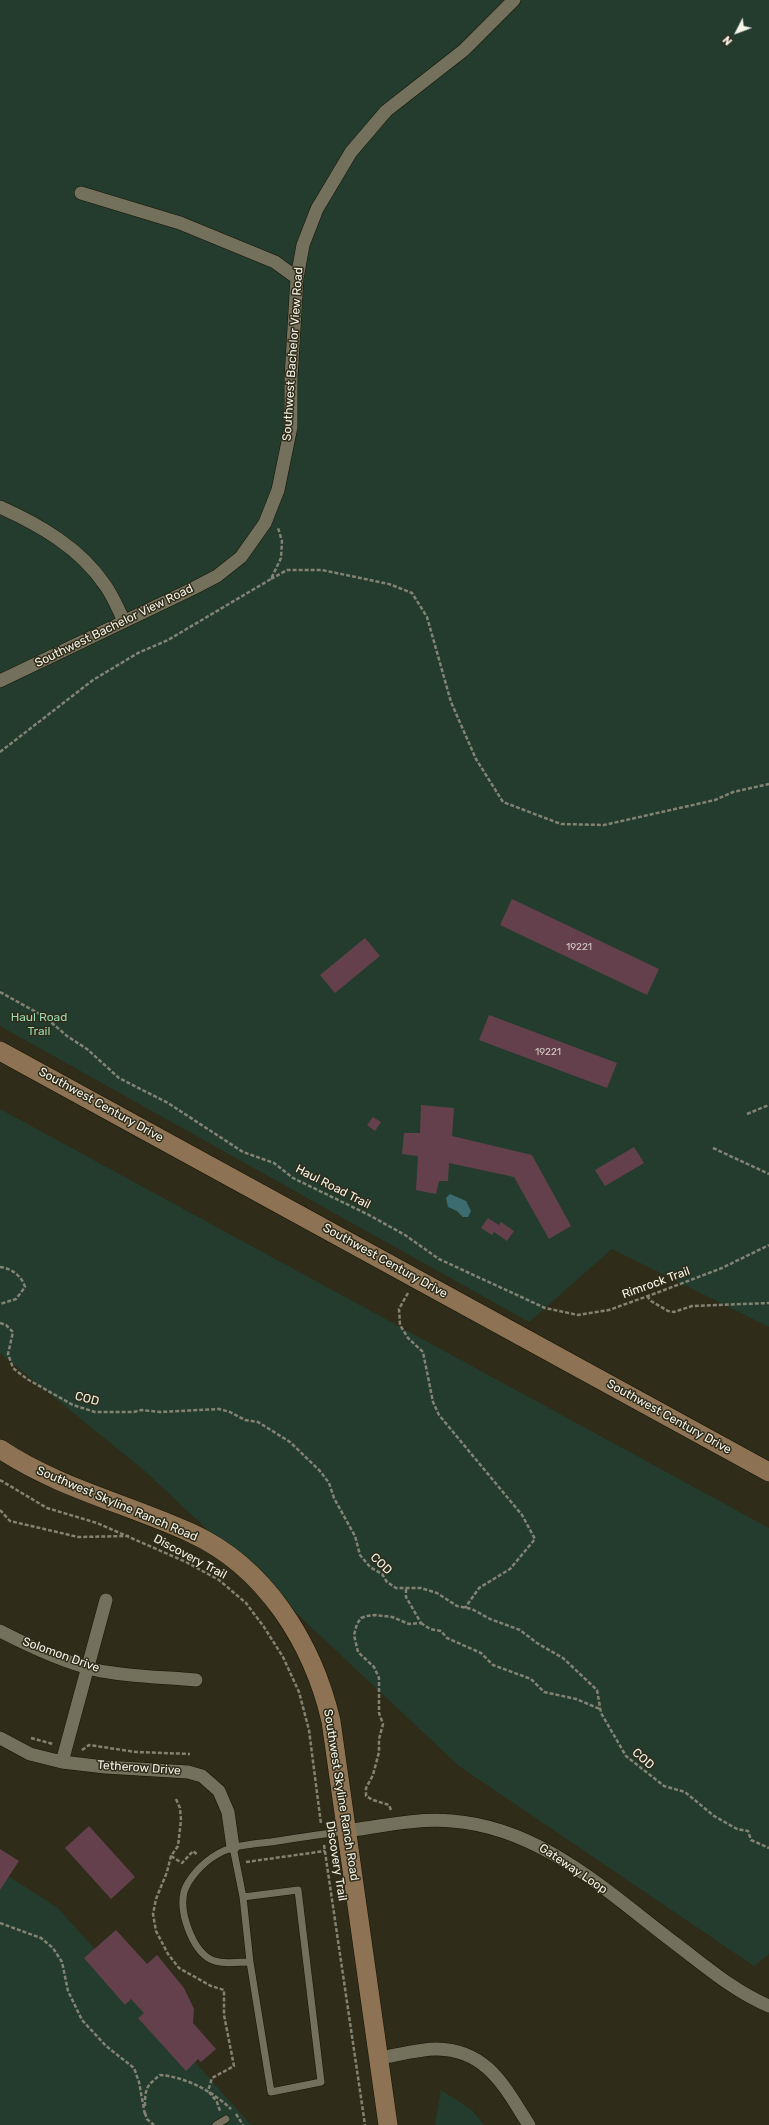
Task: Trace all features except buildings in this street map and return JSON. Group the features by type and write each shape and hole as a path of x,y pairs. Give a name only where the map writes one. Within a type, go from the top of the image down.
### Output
{"main road":[{"name":"Southwest Century Drive","path":"0,1051 769,1472"},
{"name":"Southwest Skyline Ranch Road","path":"0,1449 21,1464 56,1480 192,1534 225,1554 247,1572 270,1595 288,1618 303,1642 325,1694 331,1721 380,2058 388,2125"}],"street":[{"name":"Southwest Bachelor View Road","path":"0,681 217,576 242,557 265,523 278,490 291,427 291,378 297,278 302,245 317,209 351,152 386,111 464,50 514,0"},
{"path":"81,193 180,223 275,262 297,278"},
{"path":"0,506 28,519 76,552 91,567 106,586 124,621"},
{"path":"62,1762 106,1600"},
{"name":"Solomon Drive","path":"0,1631 52,1655 88,1667 127,1675 196,1680"},
{"name":"Tetherow Drive","path":"0,1738 30,1754 62,1762 105,1767 188,1772 202,1776 219,1791 228,1812 233,1847"},
{"name":"Gateway Loop","path":"347,1830 422,1820 452,1821 481,1825 510,1832 543,1847 572,1866 724,1980 769,2006"},
{"path":"380,2058 436,2049 455,2051 471,2056 487,2066 499,2080 529,2125"}],"lane":[{"path":"250,1962 225,1963 211,1960 200,1950 189,1933 185,1915 184,1893 189,1881 215,1856 233,1847 347,1830"},
{"path":"233,1847 243,1897 250,1962 271,2092 321,2082 298,1890 243,1897"},
{"path":"216,2125 226,2119"}],"path":[{"path":"270,511 282,541 281,558 271,579"},
{"path":"0,752 93,680 138,653 175,636 287,570 322,570 389,584 412,593 426,617 451,702 476,759 503,802 561,824 604,825 714,800 733,792 769,784"},
{"name":"Haul Road Trail","path":"0,992 45,1017 67,1036 87,1049 119,1078 168,1103 243,1152 274,1163 293,1178 369,1215 405,1235 439,1259 545,1308"},
{"path":"747,1114 769,1106"},
{"path":"713,1148 769,1174"},
{"name":"Rimrock Trail","path":"545,1308 578,1315 609,1310 722,1268 769,1245"},
{"path":"0,1267 14,1272 25,1288 24,1291 12,1301 0,1304"},
{"path":"416,1279 399,1309 400,1325 408,1338 423,1352 434,1402 439,1415 522,1515 535,1539 510,1569 479,1588 465,1608"},
{"path":"647,1296 651,1301 668,1311 674,1312 692,1306 769,1303"},
{"name":"COD","path":"0,1323 6,1325 12,1332 8,1354 13,1368 27,1379 73,1405 95,1412 148,1410 160,1412 218,1410 230,1412 245,1420 258,1422 290,1442 320,1471 329,1483 334,1498 355,1536 360,1555 364,1561 396,1588 406,1590 420,1588 437,1593 457,1606 520,1630 537,1643 563,1658 597,1690 600,1709 615,1740 626,1756 664,1786 685,1792 705,1811 738,1829 748,1831 751,1840 769,1848"},
{"name":"Discovery Trail","path":"0,1480 47,1508 96,1523 130,1536 219,1580 246,1603 264,1627 283,1657 299,1692 309,1730 322,1834 365,2125"},
{"path":"0,1510 10,1521 78,1537 130,1536"},
{"path":"406,1590 406,1597 421,1623 430,1629 441,1631 447,1638 481,1653 493,1665 531,1679 544,1692 576,1699 600,1709"},
{"path":"394,1824 389,1805 366,1796 366,1788 373,1775 379,1752 379,1739 383,1724 379,1713 379,1678 374,1667 358,1652 354,1635 357,1624 361,1618 367,1616 375,1615 392,1617 409,1624 421,1623"},
{"path":"26,1736 81,1750 89,1746 136,1752 190,1754"},
{"path":"0,1923 41,1938 53,1948 62,1962 68,1990 82,2020 106,2046 134,2068 139,2082 145,2114 154,2125"},
{"path":"145,2114 145,2092 150,2082 160,2075 172,2076 217,2096 240,2117 244,2125"}],"green space":[{"path":"0,0 769,0 769,1327 612,1249 529,1322 0,1026"},
{"path":"0,1109 769,1528 769,1954 754,1966 459,1766 146,1472 0,1353"},
{"path":"0,1871 58,1908 251,2125 0,2125"},
{"path":"441,2090 472,2110 484,2125 435,2125"}],"water":[{"path":"450,1194 466,1201 471,1211 468,1217 463,1217 457,1211 448,1207 446,1198"}]}
